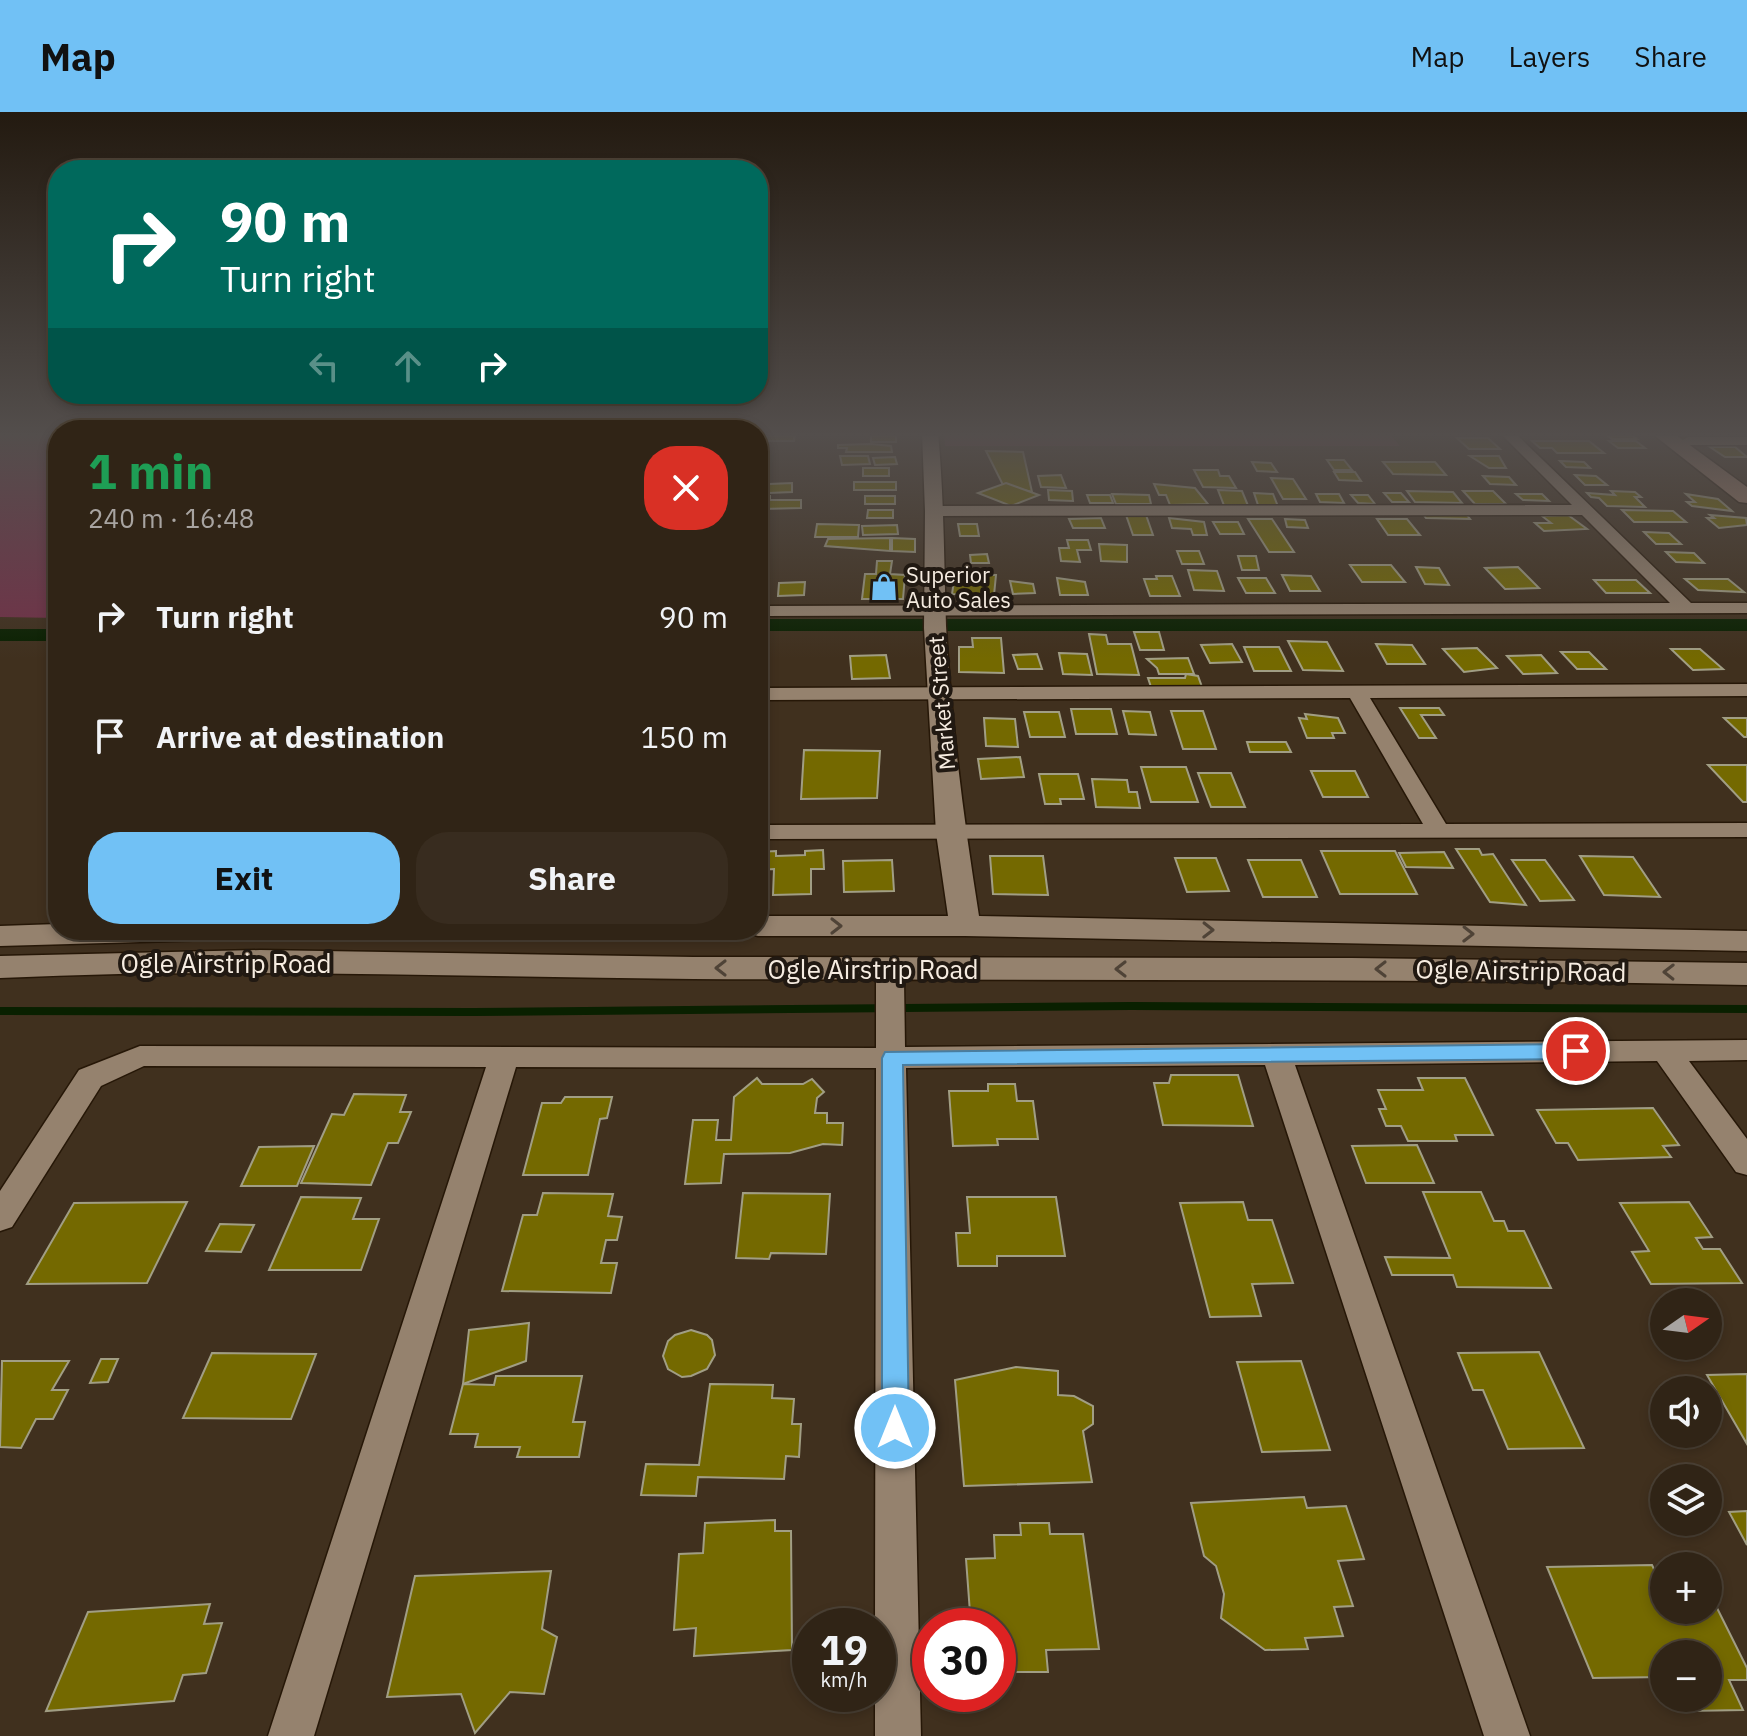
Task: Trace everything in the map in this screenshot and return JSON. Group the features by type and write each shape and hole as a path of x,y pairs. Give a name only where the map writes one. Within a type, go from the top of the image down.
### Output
{"street":[{"name":"Market Street","path":"935,508 935,619 951,833 965,926"},
{"path":"1584,508 1686,608"},
{"path":"935,511 1586,510"},
{"path":"768,611 935,619 1747,608"},
{"path":"768,694 1747,690"},
{"path":"1357,693 1438,829"},
{"path":"768,832 1747,830"},
{"name":"Ogle Airstrip Road","path":"768,926 965,926 1747,941"},
{"name":"Ogle Airstrip Road","path":"0,936 48,935"},
{"name":"Ogle Airstrip Road","path":"0,967 386,962 892,975 1524,969 1747,974"},
{"path":"892,975 898,1736"},
{"path":"0,1218 90,1078 140,1056 504,1057 892,1043 1277,1056 1747,1050"},
{"path":"1665,1050 1747,1163"},
{"path":"1277,1056 1507,1736"},
{"path":"291,1736 504,1057"}],"shaded area":[{"path":"0,508 48,508 48,618 0,617"}],"building":[{"path":"868,510 893,510 893,518 867,518"},
{"path":"1622,510 1673,511 1686,522 1634,522"},
{"path":"1423,514 1466,514 1470,519 1426,518"},
{"path":"1126,515 1146,515 1153,535 1133,535"},
{"path":"1568,515 1587,529 1544,531 1535,523 1551,523 1542,516"},
{"path":"1710,515 1746,518 1747,525 1719,528 1707,518 1714,518"},
{"path":"1101,518 1105,528 1073,528 1069,519"},
{"path":"1169,518 1204,522 1207,535 1193,535 1191,529 1172,528"},
{"path":"1248,519 1272,519 1294,552 1269,552"},
{"path":"1285,519 1305,520 1308,528 1287,527"},
{"path":"1377,519 1407,519 1420,535 1388,535"},
{"path":"1213,522 1238,522 1244,534 1220,534"},
{"path":"817,524 859,525 858,537 815,537"},
{"path":"958,524 977,524 979,536 960,536"},
{"path":"897,525 898,534 863,535 862,526"},
{"path":"1644,532 1669,533 1681,544 1656,544"},
{"path":"890,538 890,551 825,546 828,539"},
{"path":"892,538 915,539 915,552 892,551"},
{"path":"1067,540 1088,540 1091,550 1077,550 1080,562 1061,561 1059,548 1069,548"},
{"path":"1099,544 1127,545 1127,562 1101,561"},
{"path":"1177,551 1199,551 1204,564 1182,564"},
{"path":"1666,552 1694,553 1704,563 1676,562"},
{"path":"987,554 989,563 971,563 970,555"},
{"path":"1238,556 1256,556 1259,570 1242,570"},
{"name":"Superior Auto Sales","path":"877,561 892,561 890,574 905,575 903,599 862,599 865,574 876,574"},
{"path":"1350,565 1391,565 1405,582 1362,582"},
{"path":"1416,567 1439,568 1449,585 1425,584"},
{"path":"1518,567 1539,588 1505,589 1485,568"},
{"path":"1188,570 1217,571 1224,591 1194,590"},
{"path":"955,574 996,575 994,595 952,594"},
{"path":"1282,575 1311,576 1320,591 1290,591"},
{"path":"1156,576 1172,576 1180,596 1150,596 1144,579 1157,579"},
{"path":"1057,578 1085,582 1088,595 1060,595"},
{"path":"1238,578 1266,578 1275,593 1246,593"},
{"path":"1685,579 1728,579 1744,592 1698,590"},
{"path":"1594,580 1636,580 1650,593 1606,593"},
{"path":"1010,581 1033,584 1035,593 1013,594"},
{"path":"805,582 804,595 778,596 779,583"},
{"path":"1134,632 1159,632 1164,650 1140,650"},
{"path":"1089,634 1106,635 1108,644 1131,644 1139,675 1097,674"},
{"path":"972,638 1001,638 1004,673 959,672 959,647 973,647"},
{"path":"1288,641 1327,642 1343,671 1303,670"},
{"path":"1232,644 1242,662 1210,663 1201,645"},
{"path":"1376,644 1412,645 1425,664 1387,664"},
{"path":"1244,647 1279,647 1291,671 1254,671"},
{"path":"1477,648 1497,668 1464,672 1443,649"},
{"path":"1671,649 1700,649 1723,669 1693,670"},
{"path":"1561,652 1589,652 1606,669 1577,669"},
{"path":"1059,653 1087,654 1092,675 1063,674"},
{"path":"1037,654 1042,669 1018,669 1013,655"},
{"path":"886,655 890,678 852,679 850,656"},
{"path":"1541,655 1557,673 1523,674 1507,656"},
{"path":"1188,658 1194,674 1159,674 1147,659"},
{"path":"1186,674 1198,676 1202,687 1151,687 1148,678 1185,678"},
{"path":"1400,708 1439,708 1444,715 1421,715 1436,738 1419,738"},
{"path":"1071,709 1111,709 1117,734 1076,734"},
{"path":"1123,711 1150,712 1156,735 1129,734"},
{"path":"1171,711 1203,711 1216,749 1183,749"},
{"path":"1024,712 1059,712 1065,737 1030,737"},
{"path":"1305,714 1338,718 1345,733 1332,733 1334,738 1307,738 1299,718 1307,719"},
{"path":"984,718 1015,719 1018,747 986,746"},
{"path":"1724,718 1747,718 1747,737 1744,737"},
{"path":"1247,742 1286,742 1291,752 1250,752"},
{"path":"804,750 880,751 877,798 801,799"},
{"path":"1020,757 1024,777 981,779 978,759"},
{"path":"1708,765 1747,765 1747,802 1743,802"},
{"path":"1141,767 1186,767 1198,802 1151,802"},
{"path":"1311,771 1355,771 1368,797 1323,797"},
{"path":"1198,773 1231,773 1245,807 1211,807"},
{"path":"1039,774 1078,774 1084,799 1060,799 1061,804 1045,804"},
{"path":"1092,779 1127,780 1129,792 1137,792 1140,808 1096,807"},
{"path":"1456,849 1479,849 1482,855 1493,854 1526,905 1490,902"},
{"path":"823,850 824,869 811,869 811,894 773,895 774,869 768,869 768,851 776,851 776,856 805,855 805,851"},
{"path":"1321,851 1395,851 1417,894 1340,894"},
{"path":"1444,852 1453,868 1406,867 1399,853"},
{"path":"990,856 1043,856 1048,895 993,894"},
{"path":"1580,856 1633,857 1660,897 1604,895"},
{"path":"1175,858 1216,858 1229,891 1187,892"},
{"path":"892,860 894,891 844,892 843,861"},
{"path":"1248,860 1301,860 1317,897 1263,897"},
{"path":"1512,860 1545,860 1574,900 1540,901"},
{"path":"1171,1075 1238,1075 1253,1126 1163,1125 1154,1083 1169,1083"},
{"path":"757,1078 762,1084 803,1084 812,1079 824,1092 817,1098 815,1113 827,1113 827,1123 843,1123 842,1145 823,1144 790,1153 724,1154 721,1183 685,1184 693,1120 718,1120 716,1140 731,1140 734,1097"},
{"path":"1418,1078 1465,1078 1493,1135 1455,1135 1457,1141 1408,1141 1401,1126 1386,1126 1379,1109 1386,1109 1378,1090 1423,1090"},
{"path":"988,1084 1015,1084 1017,1101 1033,1101 1038,1139 997,1139 998,1145 953,1146 949,1091 988,1091"},
{"path":"354,1094 406,1095 400,1112 411,1112 398,1143 388,1143 371,1185 301,1183 332,1114 344,1115"},
{"path":"565,1097 612,1097 607,1118 600,1119 588,1175 523,1175 542,1103 561,1103"},
{"path":"1653,1108 1679,1145 1663,1146 1671,1157 1578,1160 1568,1143 1556,1143 1537,1110"},
{"path":"1417,1145 1434,1183 1366,1183 1352,1146"},
{"path":"314,1146 297,1186 241,1186 259,1147"},
{"path":"1423,1192 1481,1192 1494,1221 1504,1221 1508,1231 1524,1231 1551,1288 1457,1287 1453,1275 1392,1275 1385,1257 1450,1258"},
{"path":"543,1193 613,1194 608,1216 622,1217 617,1240 606,1240 601,1263 617,1263 611,1293 502,1291 523,1215 537,1215"},
{"path":"743,1193 830,1194 826,1254 771,1253 769,1259 736,1258"},
{"path":"301,1197 361,1198 353,1219 379,1219 361,1270 269,1270"},
{"path":"967,1197 1056,1197 1065,1256 997,1256 997,1266 958,1266 956,1233 970,1233"},
{"path":"187,1202 147,1283 27,1284 74,1203"},
{"path":"1243,1202 1248,1220 1272,1220 1293,1283 1252,1284 1261,1316 1210,1317 1180,1203"},
{"path":"1689,1202 1712,1237 1696,1238 1703,1249 1720,1249 1742,1283 1651,1284 1632,1252 1649,1251 1620,1203"},
{"path":"220,1224 254,1225 241,1252 206,1251"},
{"path":"529,1323 526,1361 463,1384 469,1330"},
{"path":"691,1330 712,1340 715,1355 707,1369 682,1377 668,1369 663,1356 668,1341"},
{"path":"1539,1352 1584,1448 1508,1449 1483,1390 1473,1390 1458,1353"},
{"path":"212,1353 316,1354 291,1419 183,1418"},
{"path":"101,1359 118,1359 108,1382 90,1383"},
{"path":"2,1361 69,1361 52,1390 68,1390 53,1419 36,1419 21,1448 0,1447"},
{"path":"1301,1361 1330,1450 1262,1452 1237,1362"},
{"path":"1016,1367 1058,1371 1058,1395 1074,1396 1093,1406 1093,1424 1083,1431 1092,1482 964,1486 955,1380"},
{"path":"1747,1374 1747,1444 1722,1401 1722,1376 1707,1375"},
{"path":"496,1376 582,1376 573,1422 585,1422 579,1457 517,1457 520,1447 475,1447 478,1434 450,1434 463,1384 494,1385"},
{"path":"710,1384 773,1385 772,1398 794,1399 792,1424 801,1424 799,1457 786,1456 784,1479 698,1477 696,1496 641,1495 646,1464 699,1465"},
{"path":"1304,1497 1307,1508 1346,1506 1364,1559 1338,1561 1353,1606 1334,1607 1343,1636 1305,1638 1308,1649 1265,1650 1221,1618 1224,1594 1216,1566 1204,1556 1191,1503"},
{"path":"1747,1511 1747,1545 1729,1512"},
{"path":"775,1520 775,1531 791,1531 792,1650 694,1656 696,1628 674,1630 679,1554 703,1553 705,1523"},
{"path":"1020,1523 1049,1523 1050,1534 1083,1534 1099,1649 1046,1650 1048,1672 1016,1672 1016,1608 970,1608 966,1559 995,1558 994,1535 1021,1535"},
{"path":"1650,1565 1650,1624 1722,1624 1722,1618 1747,1668 1747,1680 1729,1680 1743,1710 1722,1710 1722,1640 1650,1640 1650,1677 1593,1678 1547,1567"},
{"path":"551,1571 542,1629 557,1637 544,1694 510,1692 475,1733 461,1694 387,1697 415,1576"},
{"path":"210,1604 204,1624 222,1623 206,1673 183,1675 174,1701 46,1711 88,1612"}],"waterway":[{"path":"768,625 1747,625"},
{"path":"0,635 48,635"},
{"path":"0,1011 473,1012 1131,1006 1747,1009"}],"place":[{"name":"Superior Auto Sales","path":"884,587"}],"route":[{"path":"895,1428 892,1058 1576,1051"}]}
